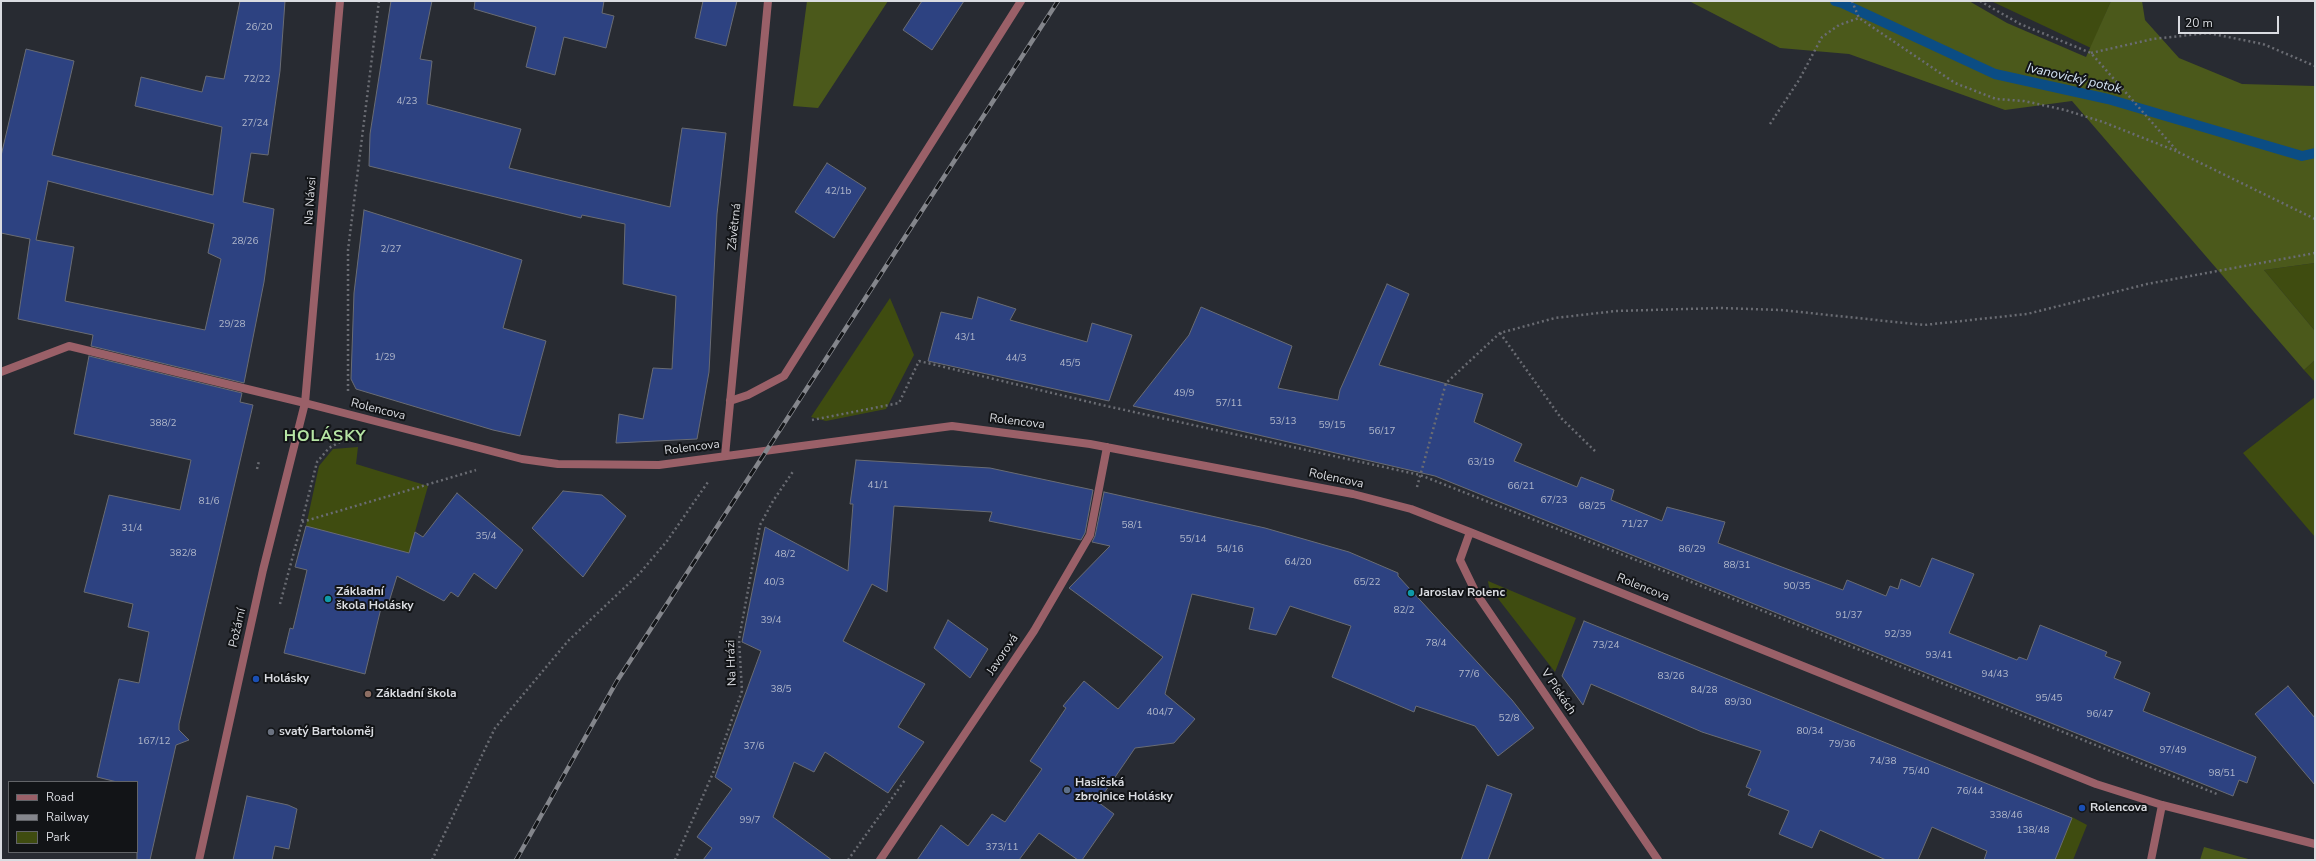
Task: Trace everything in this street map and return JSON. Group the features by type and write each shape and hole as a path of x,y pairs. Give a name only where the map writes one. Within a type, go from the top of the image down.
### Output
{"street":[{"name":"Na Návsi","path":"305,403 340,1"},
{"name":"Závětrná","path":"724,456 768,1"},
{"path":"730,401 748,395 784,376 1021,1"},
{"name":"Rolencova","path":"1,372 69,346 305,403 522,459 558,464 659,465 952,426 1107,447 1352,494 1411,509 2096,784 2162,805 2315,844"},
{"name":"Požární","path":"199,860 264,570 305,403"},
{"name":"Javorová","path":"880,860 1034,631 1090,535 1107,447"},
{"name":"V Pískách","path":"1470,532 1460,560 1476,593 1658,860"},
{"path":"2151,860 2162,805"}],"path":[{"path":"280,606 317,462 329,448 349,439 352,415 356,402 348,391 348,250 378,1"},
{"path":"1852,1 1858,18 1955,83 1996,99 2024,101 2080,115 2178,152 2315,219"},
{"path":"1980,1 2020,24 2091,53 2178,152"},
{"path":"1770,124 1798,80 1822,37 1839,25 1858,18"},
{"path":"2091,53 2153,39 2208,32 2263,44 2315,66"},
{"path":"1411,509 1446,383 1500,333 1562,317 1616,311 1720,308 1781,310 1924,325 2027,314 2147,284 2315,253"},
{"path":"1500,333 1562,418 1596,452"},
{"name":"Na Hrázi","path":"675,860 713,773 742,691 739,639 760,525 773,501 811,444"},
{"path":"432,860 496,728 568,641 640,573 667,541 724,456"},
{"path":"258,469 259,462"},
{"path":"302,522 480,469"},
{"path":"848,860 907,777"}],"green space":[{"path":"807,1 888,1 818,108 793,106"},
{"path":"1689,1 1969,1 2007,23 2086,57 2111,1 2142,1 2145,20 2179,58 2242,84 2315,86 2315,263 2264,270 2315,331 2315,360 2304,370 2072,101 2005,110 1849,54 1780,48"},
{"path":"1991,1 2111,1 2091,48"},
{"path":"2315,263 2315,331 2264,270"},
{"path":"890,298 914,355 886,409 826,421 811,417"},
{"path":"2315,360 2315,382 2304,370"},
{"path":"2315,397 2315,537 2243,453"},
{"path":"358,447 356,464 428,486 409,553 306,526 319,466 333,449"},
{"path":"1488,581 1576,618 1555,672 1489,587"},
{"path":"2072,817 2087,825 2073,860 2054,860"},
{"path":"2204,847 2252,860 2200,860"}],"building":[{"path":"240,1 285,1 280,71 268,155 251,153 243,202 274,209 264,282 244,383 91,346 93,335 18,319 30,239 1,233 1,156 26,49 74,61 52,155 213,195 222,127 135,106 141,77 202,92 206,76 224,79","holes":["48,181 214,224 208,253 221,259 205,330 65,301 74,247 36,240"]},
{"path":"391,1 432,1 420,59 432,61 427,104 521,129 509,168 670,207 682,128 726,133 717,214 709,372 697,439 616,443 619,414 643,419 653,368 672,369 676,296 623,284 625,224 582,215 581,218 369,166 370,134"},
{"path":"475,1 604,1 602,13 614,16 606,48 564,37 555,75 526,67 536,27 474,9"},
{"path":"703,1 737,1 726,46 695,38"},
{"path":"922,1 964,1 932,50 903,30"},
{"path":"827,163 866,188 834,238 795,212"},
{"path":"364,210 522,260 503,328 546,341 520,436 493,430 356,389 351,379 354,293"},
{"path":"1387,284 1409,294 1379,365 1483,394 1474,422 1522,444 1514,461 1577,487 1581,477 1614,490 1611,500 1662,521 1667,507 1725,522 1718,543 1843,590 1847,580 1886,596 1890,586 1898,589 1901,579 1920,587 1932,558 1974,574 1949,633 2017,660 2019,657 2027,660 2040,625 2107,652 2105,656 2121,662 2114,678 2150,693 2143,711 2256,757 2247,783 2239,780 2233,796 1435,476 1133,406 1189,335 1201,307 1292,346 1278,388 1338,400 1340,390"},
{"path":"978,297 1016,309 1010,320 1087,342 1092,323 1132,335 1109,401 928,361 941,312 972,319"},
{"path":"89,356 242,393 240,402 253,405 179,724 179,730 189,740 176,745 150,860 137,860 138,781 113,781 97,777 119,679 139,683 149,632 128,627 133,604 84,592 109,495 180,510 191,460 74,434"},
{"path":"856,460 990,468 1093,490 1085,533 1081,540 989,521 992,512 894,506 887,592 872,584 843,641 925,684 898,727 924,742 888,793 825,752 814,772 794,762 773,817 832,860 703,860 712,848 697,837 732,789 715,777 761,651 742,642 765,527 848,571 853,504 850,504"},
{"path":"563,491 602,495 626,516 583,577 532,528"},
{"path":"1104,492 1265,528 1349,552 1398,573 1398,576 1512,700 1534,728 1498,756 1475,726 1416,706 1414,712 1332,677 1351,626 1290,606 1276,635 1249,629 1254,608 1192,594 1165,694 1195,719 1174,743 1135,748 1098,802 1114,814 1082,860 1078,860 1039,833 1019,860 917,860 941,825 968,846 992,814 1005,822 1042,769 1030,761 1066,708 1063,706 1084,681 1118,709 1163,657 1069,588 1110,546 1092,542 1095,536"},
{"name":"Základní škola Holásky","path":"457,493 523,550 496,589 474,573 458,597 451,592 444,601 397,576 388,605 382,604 365,674 284,653 290,628 293,629 307,570 295,567 306,526 409,553 415,532 423,537"},
{"path":"948,620 988,649 970,678 934,648"},
{"path":"1584,621 2072,818 2055,860 1984,860 1987,851 1932,827 1918,860 1886,860 1820,830 1812,848 1779,834 1789,811 1748,795 1751,789 1746,787 1761,751 1702,732 1591,684 1583,705 1562,676"},
{"path":"2288,686 2315,718 2315,785 2255,714"},
{"path":"1487,785 1512,794 1488,860 1461,860"},
{"path":"247,796 288,805 297,809 289,849 275,846 272,860 233,860"}],"waterway":[{"name":"Ivanovický potok","path":"1835,1 1995,74 2108,99 2302,156 2315,153"}],"railway":[{"path":"516,860 617,681 1058,1"}],"place":[{"name":"Jaroslav Rolenc","path":"1411,593"},
{"name":"Základní škola Holásky","path":"328,599"},
{"name":"Holásky","path":"256,679"},
{"name":"Základní škola","path":"368,694"},
{"name":"svatý Bartoloměj","path":"271,732"},
{"name":"Hasičská zbrojnice Holásky","path":"1067,790"},
{"name":"Rolencova","path":"2082,808"}],"district":[{"name":"HOLÁSKY","path":"325,437"}]}
